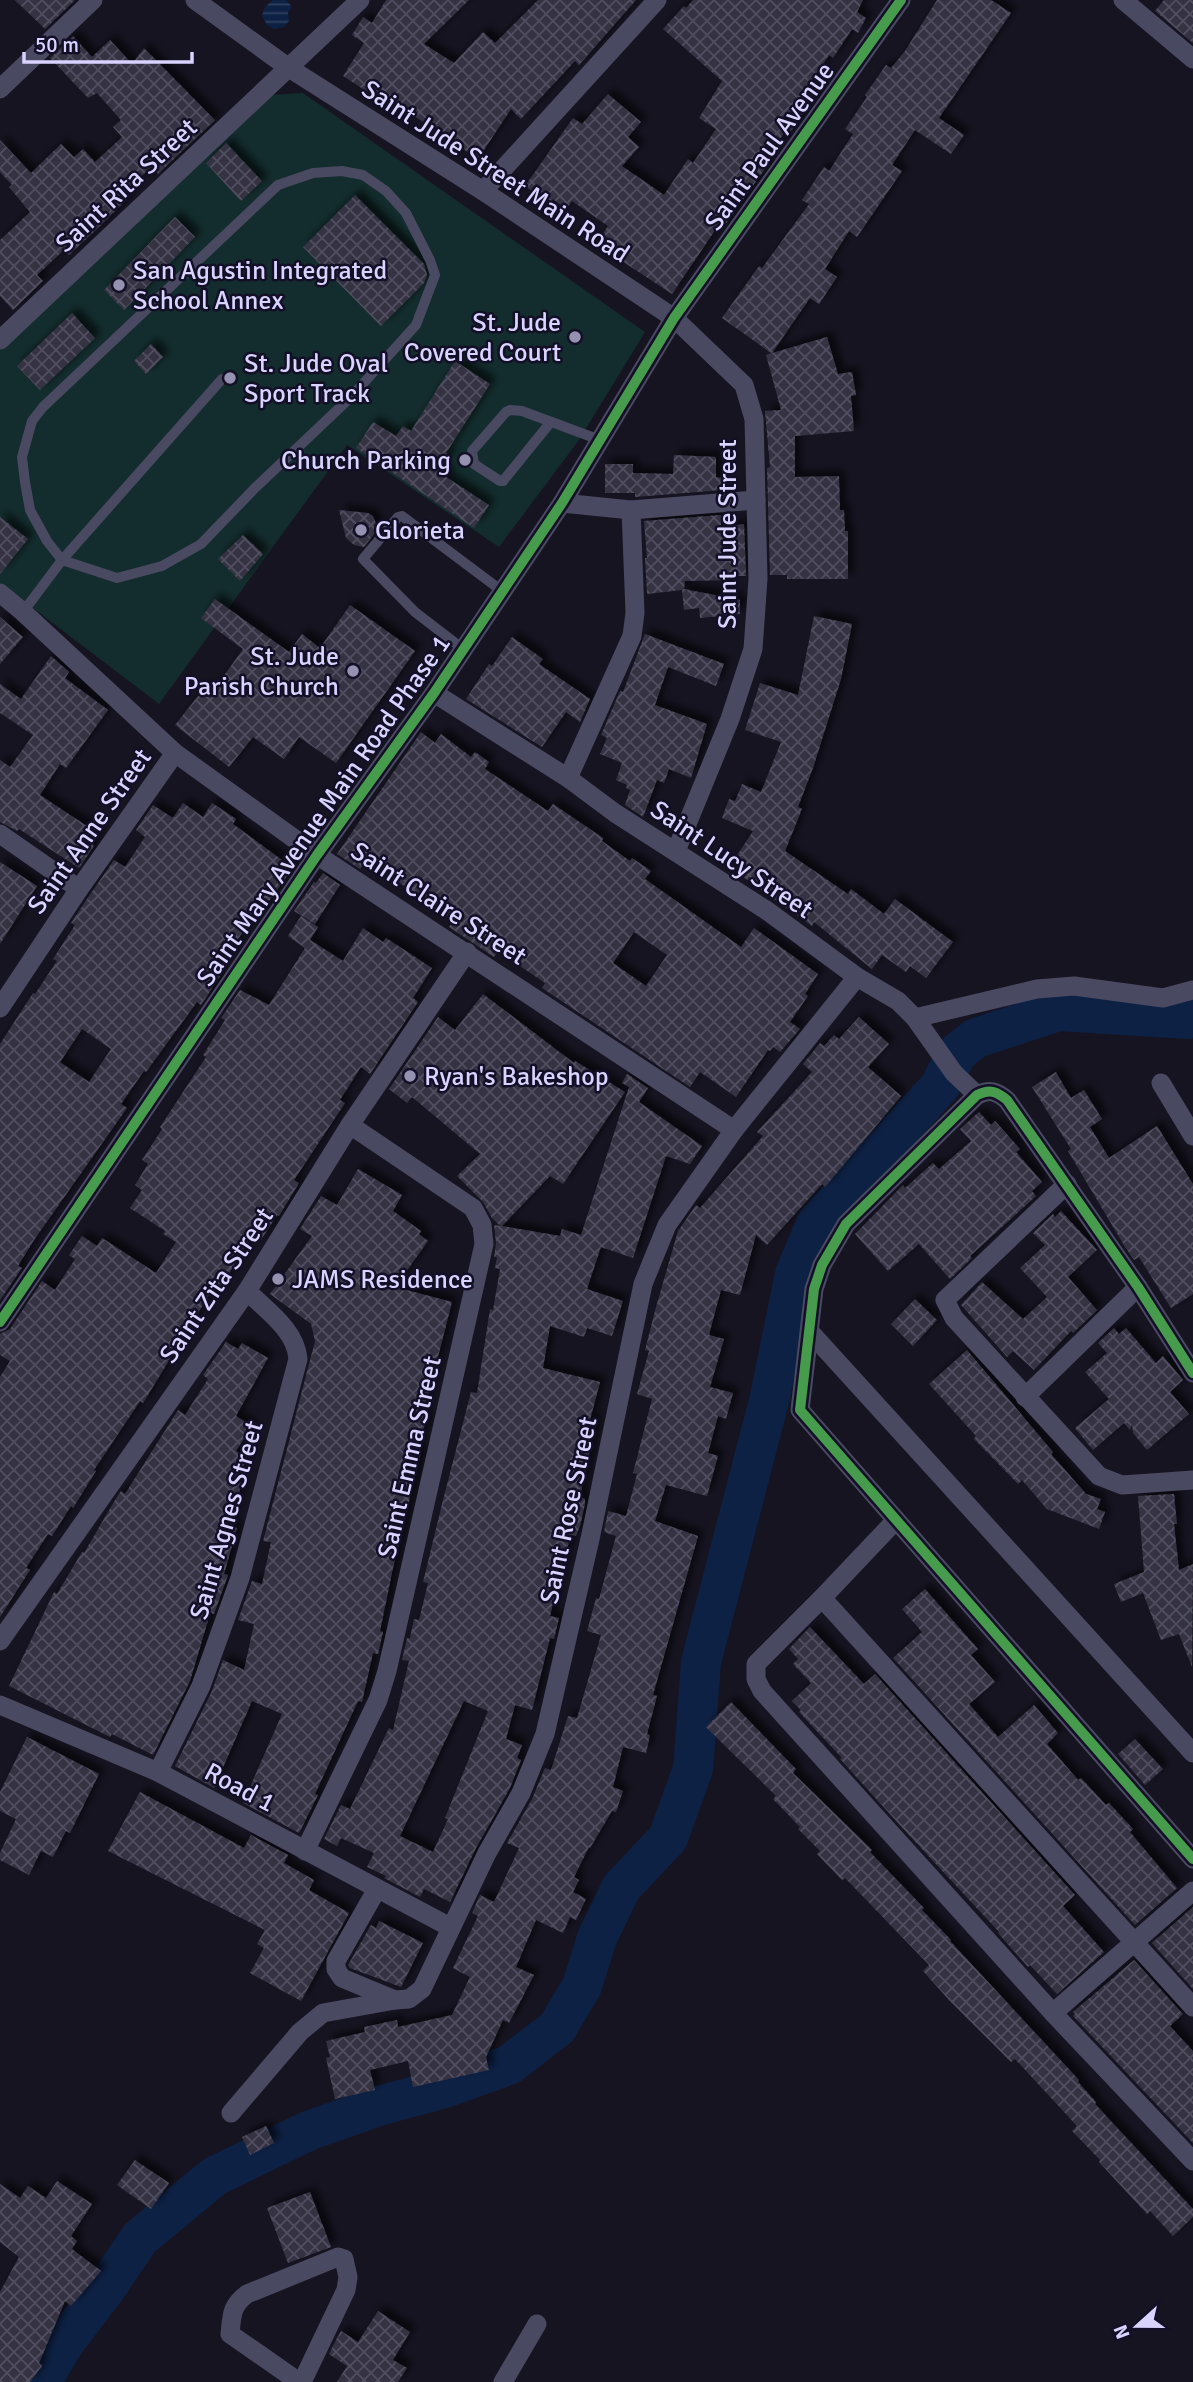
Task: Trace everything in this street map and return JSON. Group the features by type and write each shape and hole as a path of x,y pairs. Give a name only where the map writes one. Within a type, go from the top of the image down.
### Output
{"street":[{"path":"0,89 93,0"},
{"name":"Saint Jude Street Main Road","path":"195,0 289,68 483,191 674,318"},
{"name":"Saint Rita Street","path":"0,340 360,0"},
{"path":"483,191 657,0"},
{"name":"Saint Paul Avenue","path":"674,318 901,0"},
{"path":"1123,0 1193,60"},
{"name":"Saint Mary Avenue Main Road Phase 1","path":"0,1322 317,855 434,693 562,503 674,318"},
{"name":"Saint Jude Street","path":"674,318 744,385 754,419 758,579 753,649 730,719 676,851"},
{"path":"562,503 631,510 756,500"},
{"path":"568,778 632,636 635,613 631,510"},
{"name":"Saint Claire Street","path":"0,593 175,753 317,855 734,1130"},
{"name":"Saint Lucy Street","path":"434,693 568,778 615,813 765,910 858,977 898,1001 915,1018 954,1073 977,1095"},
{"name":"Saint Anne Street","path":"0,1008 79,889 175,753"},
{"path":"0,834 79,889"},
{"name":"Saint Zita Street","path":"0,1641 247,1291 350,1125 467,952"},
{"name":"Saint Rose Street","path":"231,2113 300,2032 323,2013 409,1998 422,1989 487,1853 521,1793 545,1734 590,1539 643,1284 667,1225 734,1130 858,977"},
{"path":"915,1018 1037,989 1074,986 1163,998 1193,990"},
{"path":"1161,1083 1193,1136"},
{"path":"1193,1373 1138,1287 1007,1100 996,1091 987,1091 977,1095 846,1224 822,1265 814,1289 800,1410 1193,1859"},
{"name":"Saint Emma Street","path":"305,1851 378,1700 387,1671 484,1244 482,1226 473,1208 350,1125"},
{"path":"1067,1184 945,1300 954,1318 1099,1476 1122,1485 1193,1480"},
{"path":"1025,1397 1138,1287"},
{"name":"Saint Agnes Street","path":"158,1773 201,1686 240,1578 298,1359 297,1346 287,1331 247,1291"},
{"path":"810,1332 1193,1753"},
{"path":"896,1520 756,1664 756,1679 762,1691 1053,2013 1193,2161"},
{"path":"822,1598 1193,2007"},
{"name":"Road 1","path":"0,1705 158,1773 450,1927"},
{"path":"377,1889 335,1961 336,1969 342,1978 395,2000"},
{"path":"1053,2013 1193,1891"},
{"path":"338,2257 344,2259 347,2266 346,2290 301,2382 230,2334 233,2312 236,2302 247,2294 338,2257"},
{"path":"503,2382 537,2324"}],"lane":[{"path":"342,170 363,175 386,191 406,213 435,275 416,325 351,397 255,488 201,544 162,566 117,578 62,560 47,541 30,510 24,482 22,457 33,421 43,407 278,185 313,173 342,170"},
{"path":"23,612 62,560 222,379"},
{"path":"550,423 503,481 474,464 472,451 506,412 516,409 600,440"},
{"path":"463,649 415,612 363,559 398,517 402,516 502,591"}],"green space":[{"path":"303,93 645,332 579,440 499,547 347,445 159,704 0,583 0,349 271,95"}],"water":[{"path":"273,0 286,0 292,7 288,12 289,21 284,27 274,29 267,25 262,15 265,7"}],"building":[{"path":"15,0 75,0 45,29"},
{"path":"386,0 469,0 424,44 454,63 483,32 495,43 538,0 636,0 579,65 575,61 521,119 511,109 478,159 383,95 380,100 343,76 364,43 352,35 363,17 372,23"},
{"path":"693,0 863,0 857,12 866,18 858,33 852,29 833,58 829,55 803,94 812,100 791,131 787,129 763,163 767,166 722,229 718,226 672,294 596,244 608,226 572,201 566,209 553,199 549,204 525,186 573,118 582,124 608,94 641,122 628,137 639,147 622,166 664,195 688,159 693,163 716,129 699,118 722,81 663,29"},
{"path":"937,0 991,0 1011,13 939,118 964,135 951,154 915,130 892,165 902,171 857,237 849,231 825,269 837,277 819,304 810,298 772,353 827,337 838,374 852,372 856,395 851,396 854,431 795,436 795,477 839,476 840,510 844,510 845,531 848,531 848,579 787,579 787,575 770,575 767,468 770,467 765,411 781,410 766,355 771,353 722,318 759,266 762,268 809,204 802,200 824,167 829,171 853,134 845,129 867,97 865,95 886,65 891,68 905,51"},
{"path":"1164,0 1193,0 1193,43 1155,11"},
{"path":"73,36 92,57 110,40 132,64 144,48 215,120 158,174 151,167 124,193 128,198 97,229 69,255 64,250 37,275 43,281 13,310 0,296 0,240 30,212 0,172 0,140 31,173 61,144 74,157 83,149 95,162 122,137 113,127 121,120 97,93 88,98 50,58"},
{"path":"226,143 262,181 241,201 206,163"},
{"path":"355,195 424,264 427,275 424,283 381,326 303,247"},
{"path":"175,217 195,237 124,310 104,290"},
{"path":"72,313 95,338 40,390 17,366"},
{"path":"151,344 163,357 146,374 134,361"},
{"path":"455,361 490,384 446,453 450,455 441,468 449,472 446,477 489,505 474,528 356,448 373,422 396,436 403,426 411,431"},
{"path":"674,455 716,457 716,477 722,478 722,490 635,497 635,493 605,493 605,464 633,464 633,473 673,474"},
{"name":"Glorieta","path":"339,510 373,516 378,529 364,547 354,545 346,538"},
{"path":"721,515 721,527 744,524 746,576 735,576 736,580 685,581 684,589 740,600 740,614 700,618 699,608 684,610 682,590 647,594 644,521"},
{"path":"0,517 28,539 0,574"},
{"path":"243,535 263,554 240,581 218,559"},
{"path":"215,599 289,652 302,634 320,648 350,605 415,651 336,763 299,737 284,759 253,737 229,767 175,725 206,686 213,691 243,649 201,618"},
{"path":"814,616 852,624 841,679 798,807 802,809 785,851 848,894 851,889 884,914 895,899 953,942 926,978 910,966 906,972 882,955 872,969 814,922 812,926 743,877 748,869 734,860 753,831 722,818 729,799 735,801 742,784 761,792 781,742 745,730 760,683 798,695"},
{"path":"0,617 23,637 0,664"},
{"path":"645,634 724,664 716,686 668,667 655,705 707,724 691,778 669,769 664,783 657,780 643,817 625,805 630,790 626,788 627,785 616,780 622,763 600,754 607,738 601,735 620,691 623,692"},
{"path":"512,637 543,659 539,664 590,699 580,722 566,712 542,747 466,699 489,664 492,666"},
{"path":"51,656 69,672 65,678 108,710 66,768 60,764 40,795 99,834 79,868 19,829 17,831 0,822 0,760 10,767 33,735 0,713 0,684 21,699"},
{"path":"421,732 435,743 441,734 471,757 475,752 489,762 485,769 548,811 553,804 603,838 602,841 630,861 632,858 651,871 645,879 741,947 754,928 818,974 805,994 808,996 790,1022 800,1029 780,1052 773,1047 768,1050 736,1097 700,1072 690,1087 542,988 545,983 498,951 494,957 449,927 453,920 394,879 392,882 365,862 360,869 337,854","holes":["634,932 667,955 646,986 613,963"]},
{"path":"183,803 203,817 212,803 236,819 233,824 293,868 261,912 258,909 216,972 220,976 201,1005 197,1002 121,1104 127,1108 34,1240 18,1266 22,1268 0,1300 0,1044 57,961 53,959 75,925 71,923 114,860 125,867 145,837 136,830 153,805 173,818","holes":["82,1029 111,1049 89,1082 60,1062"]},
{"path":"0,862 37,886 0,944"},
{"path":"323,873 340,885 315,924 294,911"},
{"path":"301,916 318,927 305,948 288,936"},
{"path":"363,928 383,942 386,938 432,968 413,998 418,1002 370,1074 361,1067 340,1100 345,1103 294,1180 299,1183 279,1216 277,1215 261,1240 252,1234 215,1298 209,1295 143,1403 140,1401 94,1470 96,1471 73,1508 71,1506 52,1536 48,1534 26,1568 30,1570 0,1617 0,1377 10,1361 0,1355 0,1334 10,1329 42,1281 55,1290 75,1259 69,1255 82,1236 97,1246 102,1238 156,1273 176,1242 163,1234 165,1231 130,1208 142,1190 135,1185 148,1164 142,1160 162,1129 160,1127 206,1057 203,1055 225,1020 221,1018 240,990 269,1005 310,940 343,961"},
{"path":"483,994 574,1063 575,1061 625,1092 563,1184 550,1176 502,1226 560,1236 562,1229 581,1235 629,1087 622,1083 627,1074 648,1088 639,1102 702,1146 690,1164 666,1156 633,1258 601,1247 587,1289 623,1301 612,1336 587,1328 584,1337 550,1326 543,1368 600,1382 590,1420 596,1421 580,1497 585,1499 585,1504 580,1526 576,1536 571,1535 562,1566 550,1616 559,1618 554,1639 550,1638 532,1710 515,1705 506,1739 522,1745 517,1758 521,1760 510,1788 476,1848 450,1902 424,1889 420,1897 384,1878 386,1876 367,1867 374,1853 341,1838 337,1846 324,1839 341,1805 350,1809 389,1728 393,1730 409,1661 402,1660 407,1638 410,1638 414,1619 419,1620 428,1583 423,1582 443,1500 471,1392 477,1393 490,1309 493,1310 500,1269 495,1268 497,1257 494,1257 494,1225 500,1226 483,1202 457,1176 480,1154 412,1097 407,1103 389,1089 438,1017 455,1030","holes":["464,1701 488,1711 433,1852 400,1836"]},
{"path":"859,1017 889,1044 868,1067 901,1096 825,1187 822,1184 767,1245 756,1235 740,1295 721,1290 709,1335 724,1339 710,1387 733,1393 726,1419 718,1416 708,1453 718,1456 707,1496 666,1485 655,1521 698,1536 653,1695 657,1696 647,1734 650,1735 646,1753 623,1747 613,1787 623,1791 616,1812 612,1811 574,1877 579,1880 573,1892 586,1899 576,1920 570,1917 563,1933 536,1920 516,1967 534,1975 509,2023 503,2020 486,2057 489,2070 413,2087 408,2061 370,2070 375,2090 335,2099 326,2058 330,2057 326,2041 365,2032 364,2027 397,2020 398,2027 452,2015 470,1977 453,1968 478,1916 472,1913 480,1895 494,1902 519,1848 507,1843 532,1799 545,1768 551,1770 568,1716 577,1718 601,1635 587,1631 596,1598 599,1599 616,1536 604,1532 608,1511 626,1516 637,1474 633,1473 652,1399 637,1394 649,1351 645,1350 678,1231 696,1205 700,1208 763,1136 757,1132 812,1072 803,1064 820,1043 824,1046 834,1035 839,1039"},
{"path":"1056,1072 1071,1098 1084,1090 1102,1119 1090,1127 1109,1158 1157,1126 1193,1184 1193,1294 1171,1308 1139,1257 1134,1260 1125,1247 1068,1151 1071,1149 1032,1087"},
{"path":"979,1112 991,1125 995,1121 1020,1149 1016,1152 1042,1182 1032,1191 1036,1196 970,1256 972,1258 950,1279 919,1244 888,1271 855,1234 903,1185 905,1188 933,1163 939,1169 971,1141 960,1129"},
{"path":"358,1169 402,1195 393,1211 421,1231 419,1234 428,1241 395,1287 452,1302 423,1415 427,1416 418,1451 421,1452 393,1568 378,1654 373,1653 362,1702 358,1701 299,1833 243,1803 282,1714 252,1701 214,1788 175,1766 212,1691 223,1660 244,1670 254,1624 238,1620 252,1581 262,1584 271,1542 263,1541 315,1341 311,1324 270,1294 312,1236 300,1229 321,1196 337,1205"},
{"path":"1061,1211 1097,1250 1068,1277 1097,1310 1073,1333 1071,1331 1034,1370 1013,1351 1007,1357 961,1305 982,1282 1023,1319 1047,1297 1020,1268 1045,1245 1033,1233 1053,1214 1055,1217"},
{"path":"915,1299 937,1320 913,1346 891,1324"},
{"path":"1114,1328 1119,1334 1126,1328 1156,1363 1163,1356 1183,1380 1170,1392 1189,1414 1147,1450 1133,1433 1132,1424 1130,1430 1124,1423 1093,1450 1075,1428 1109,1399 1085,1372 1107,1353 1098,1343"},
{"path":"226,1342 238,1349 242,1343 268,1358 236,1416 252,1426 236,1451 248,1459 234,1480 242,1483 230,1526 237,1528 224,1574 228,1575 214,1614 211,1613 209,1617 190,1681 153,1755 112,1734 110,1737 9,1686 54,1592 57,1594 118,1495 121,1491 125,1494 178,1410 185,1415 208,1379 203,1375"},
{"path":"967,1350 1086,1494 1101,1499 1097,1509 1105,1512 1099,1529 1047,1509 1022,1480 1018,1484 974,1439 976,1436 929,1384"},
{"path":"1174,1494 1179,1570 1193,1564 1192,1667 1179,1634 1161,1640 1143,1593 1121,1602 1114,1584 1144,1572 1138,1496"},
{"path":"925,1589 978,1649 971,1655 995,1682 969,1704 998,1737 1034,1705 1058,1733 1047,1744 1078,1780 1081,1778 1133,1829 1130,1832 1177,1888 1135,1925 893,1658 922,1632 902,1609"},
{"path":"810,1627 864,1684 875,1674 1075,1895 1063,1906 1104,1952 1057,1994 1030,1965 1028,1967 799,1712 801,1710 792,1701 811,1683 793,1664 798,1659 789,1649"},
{"path":"731,1702 796,1769 793,1773 872,1850 870,1852 924,1908 922,1910 1079,2080 1095,2104 1193,2209 1193,2217 1173,2236 1150,2211 1147,2214 1099,2162 1072,2131 1077,2126 1015,2059 1011,2062 949,2000 923,1971 929,1965 845,1878 842,1880 817,1854 820,1851 773,1799 776,1796 706,1727"},
{"path":"27,1737 99,1774 70,1833 66,1831 53,1857 41,1851 29,1875 0,1860 0,1853 16,1819 0,1811 0,1792"},
{"path":"1135,1739 1163,1769 1145,1785 1118,1754"},
{"path":"140,1792 244,1848 251,1835 288,1855 284,1863 314,1880 309,1890 349,1913 301,2001 250,1973 264,1948 257,1944 265,1930 108,1851"},
{"path":"1193,1907 1193,1989 1152,1943"},
{"path":"379,1921 423,1943 401,1987 348,1965 371,1925 376,1928"},
{"path":"1134,1960 1183,2014 1170,2026 1193,2051 1193,2143 1073,2016 1073,2012"},
{"path":"266,2126 274,2143 250,2155 242,2137"},
{"path":"135,2160 169,2183 151,2209 117,2185"},
{"path":"57,2181 92,2204 71,2236 77,2241 72,2249 101,2271 71,2306 65,2301 39,2363 42,2366 30,2382 0,2382 0,2292 19,2257 0,2242 0,2184 20,2198 28,2186 46,2198"},
{"path":"310,2192 331,2247 288,2263 267,2208"},
{"path":"378,2311 410,2332 393,2360 407,2368 398,2382 337,2382 347,2366 329,2354 341,2331 358,2342"}],"waterway":[{"path":"41,2382 64,2343 140,2238 215,2176 308,2131 509,2065 557,2028 582,1986 597,1938 621,1888 668,1838 693,1769 701,1662 769,1401 795,1274 816,1224 940,1086 957,1053 976,1038 1059,1011 1188,1019 1193,1017"}],"cycle path":[{"path":"0,1322 317,855 434,693 562,503 674,318 901,0"},
{"path":"1193,1373 1138,1287 1007,1100 996,1093 986,1092 977,1095 846,1224 822,1265 814,1289 800,1410 1193,1859"}],"place":[{"name":"San Agustin Integrated School Annex","path":"119,285"},
{"name":"St. Jude Covered Court","path":"575,337"},
{"name":"St. Jude Oval Sport Track","path":"230,378"},
{"name":"Church Parking","path":"465,460"},
{"name":"Glorieta","path":"361,530"},
{"name":"St. Jude Parish Church","path":"353,671"},
{"name":"Ryan's Bakeshop","path":"410,1076"},
{"name":"JAMS Residence","path":"278,1279"}]}
